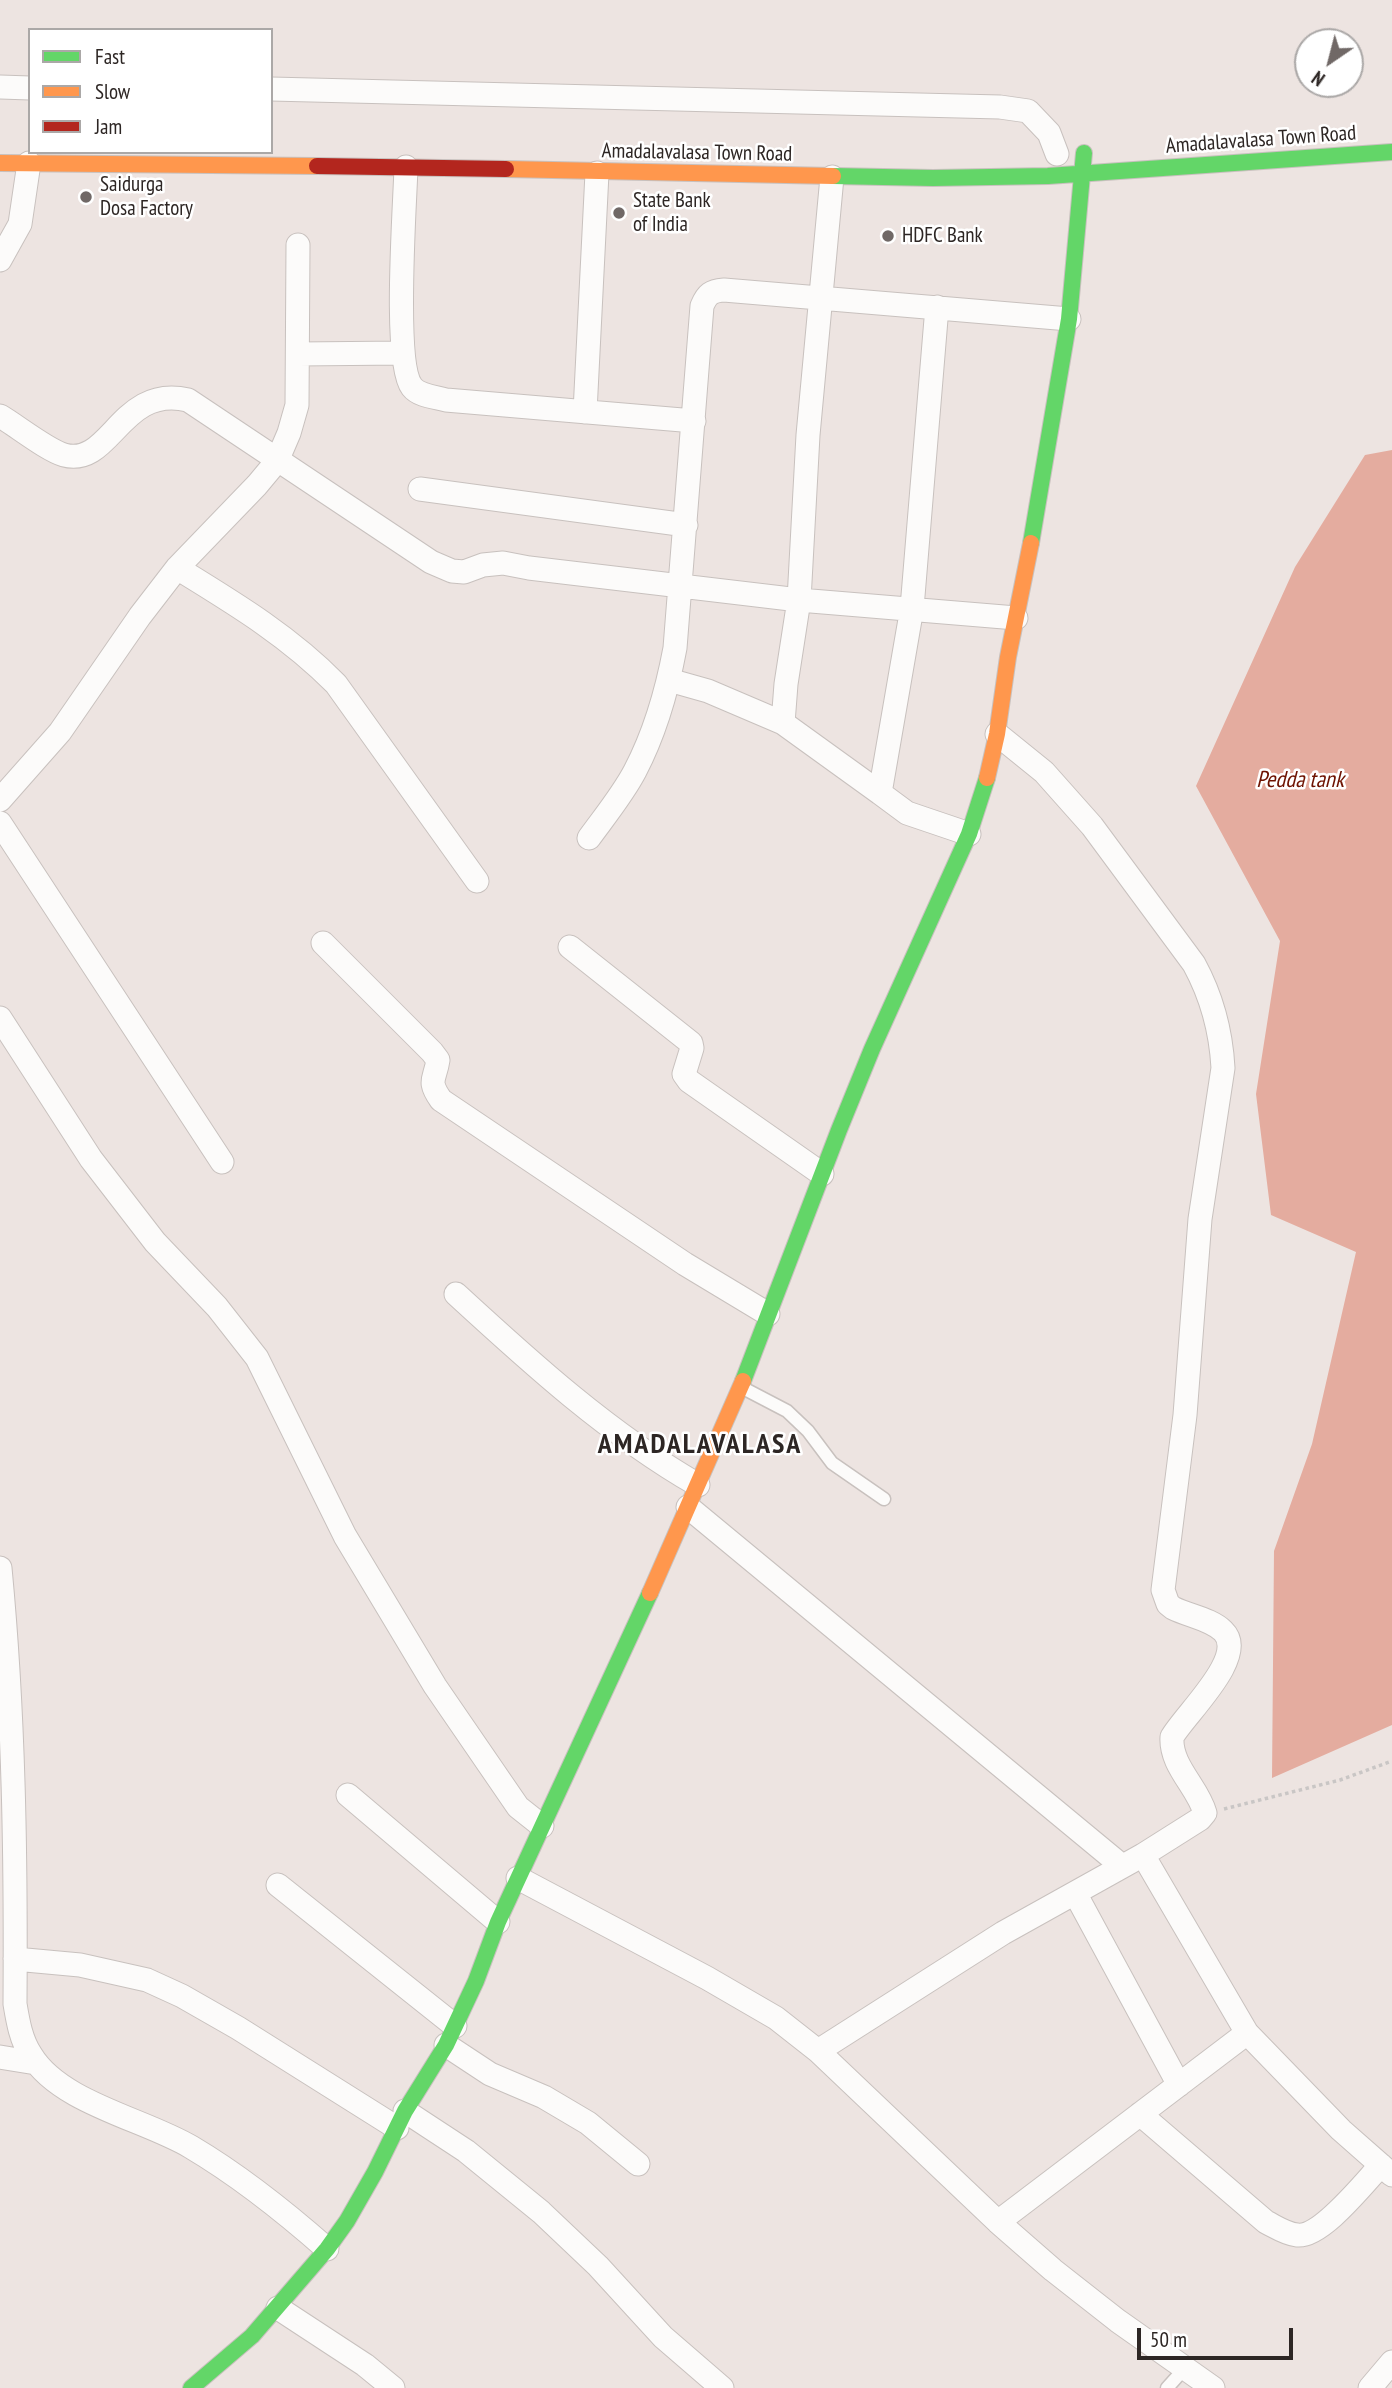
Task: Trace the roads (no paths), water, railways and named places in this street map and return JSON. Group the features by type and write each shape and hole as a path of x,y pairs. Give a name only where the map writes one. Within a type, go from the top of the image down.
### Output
{"street":[{"path":"0,87 28,88"},
{"path":"191,2388 252,2336 327,2249 347,2221 401,2119 451,2036 498,1922 741,1387 872,1049 969,834 988,776 997,734 1035,523 1069,318 1083,173 1090,153 1046,155 1049,132 1028,111 1000,107 273,89"},
{"name":"Amadalavalasa Town Road","path":"0,163 406,167 597,173 946,178 1083,173 1392,152"},
{"path":"0,260 20,224 29,163"},
{"path":"406,167 400,344 410,386 421,394 446,400 694,421"},
{"path":"585,412 597,173"},
{"path":"783,723 799,600 808,435 832,177"},
{"path":"0,800 60,732 139,616 177,568 277,461 297,405 298,245"},
{"path":"589,838 634,774 651,738 669,681 681,586 702,306 706,295 724,290 1069,318"},
{"path":"880,793 912,608 937,307"},
{"path":"298,354 403,353"},
{"path":"0,416 62,454 76,457 96,449 130,412 162,397 188,400 431,562 452,571 464,572 483,565 503,563 799,600 1016,618"},
{"path":"420,489 686,525"},
{"path":"177,568 265,622 312,660 336,684 477,881"},
{"path":"669,681 708,691 783,723 907,813 969,834"},
{"path":"818,2051 1003,1933 1143,1855 1200,1818 1205,1813 1202,1804 1174,1756 1172,1737 1217,1679 1229,1656 1229,1640 1216,1626 1173,1608 1168,1604 1163,1590 1185,1415 1200,1219 1223,1068 1222,1047 1207,987 1167,926 1092,826 1044,772 997,734"},
{"path":"0,823 222,1162"},
{"path":"323,943 432,1052 438,1060 431,1079 433,1089 441,1100 685,1265 768,1314"},
{"path":"570,947 691,1043 692,1048 684,1068 684,1074 689,1081 822,1174"},
{"path":"0,1018 92,1159 155,1241 216,1307 257,1358 345,1536 435,1686 518,1807 542,1826"},
{"path":"456,1294 516,1350 607,1423 698,1485"},
{"path":"688,1507 1122,1866"},
{"path":"0,1569 8,1646 16,1816 15,2004 20,2031 29,2052 36,2063 59,2083 85,2099 189,2146 280,2207 327,2249"},
{"path":"348,1795 498,1922"},
{"path":"1140,2114 1266,2222 1298,2236 1311,2233 1386,2170 1341,2130 1247,2033 1143,1855"},
{"path":"518,1878 707,1978 776,2018 818,2051 1053,2270 1118,2321 1213,2388"},
{"path":"278,1885 451,2036 490,2074 544,2097 588,2123 638,2164"},
{"path":"1074,1893 1179,2085"},
{"path":"15,1959 80,1965 147,1980 182,1996 401,2119 466,2151 541,2212 598,2266 663,2337 722,2388"},
{"path":"998,2221 1247,2033"},
{"path":"0,2057 36,2063"},
{"path":"278,2308 365,2365 393,2388"},
{"path":"1370,2388 1392,2362"}],"lane":[{"path":"741,1387 786,1411 808,1431 832,1463 884,1499"},
{"path":"1167,2388 1185,2368"}],"water":[{"name":"Pedda tank","path":"1392,450 1392,1725 1272,1778 1274,1551 1312,1444 1356,1252 1271,1215 1256,1094 1280,941 1196,786 1295,567 1365,455"}],"place":[{"name":"Saidurga Dosa Factory","path":"86,197"},
{"name":"State Bank of India","path":"619,213"},
{"name":"HDFC Bank","path":"888,236"}],"district":[{"name":"AMADALAVALASA","path":"700,1445"}]}
